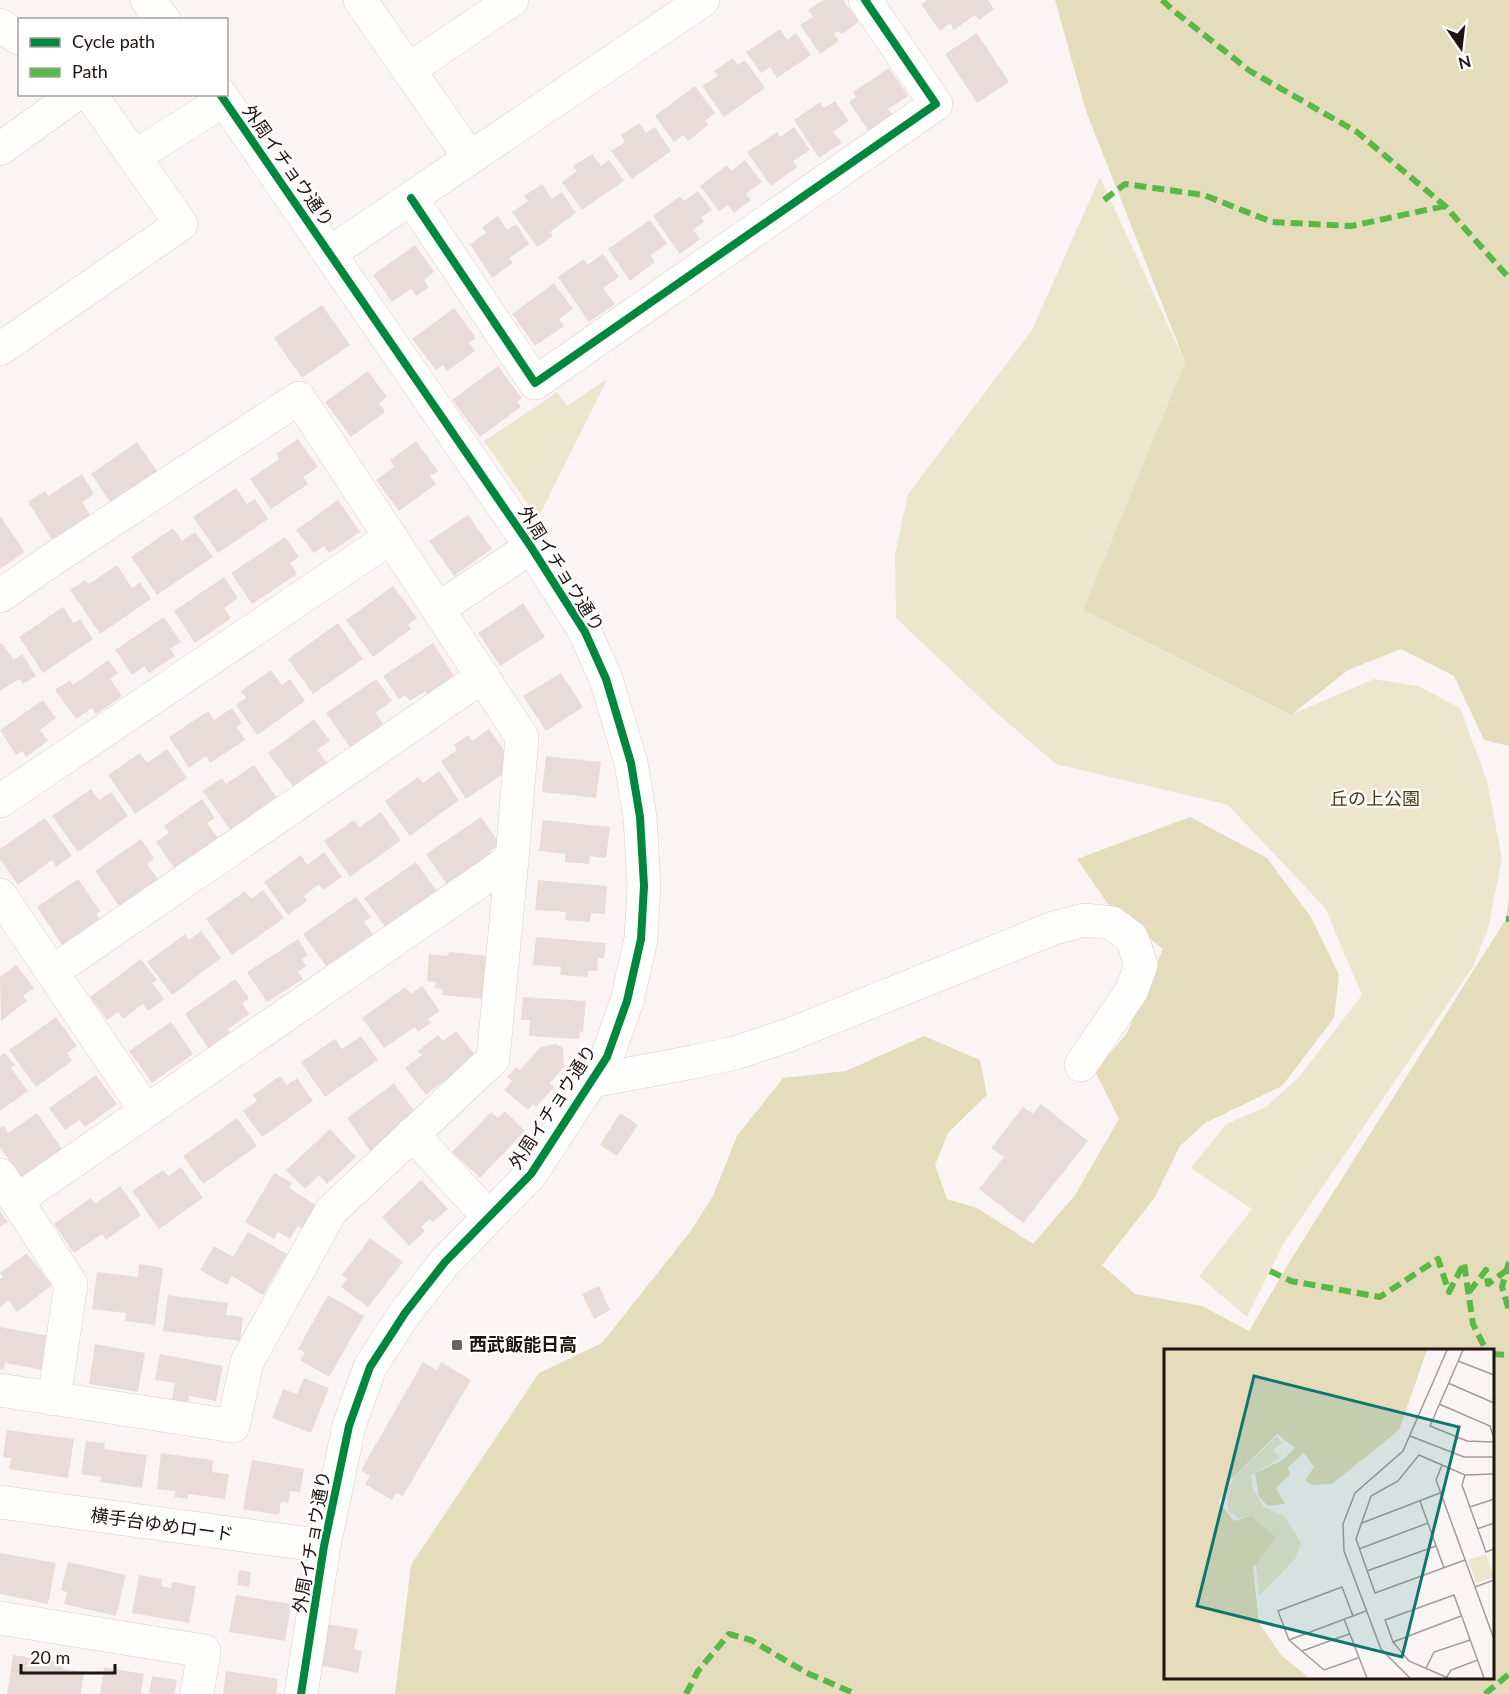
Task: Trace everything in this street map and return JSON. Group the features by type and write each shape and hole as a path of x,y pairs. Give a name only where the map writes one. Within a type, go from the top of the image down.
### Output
{"street":[{"path":"147,0 162,18"},
{"path":"360,0 470,158"},
{"path":"408,70 512,0"},
{"path":"330,253 703,0"},
{"path":"411,198 536,383 936,104 866,0"},
{"path":"0,25 18,38"},
{"path":"0,148 73,96"},
{"path":"0,349 181,224 91,96"},
{"path":"134,157 222,97"},
{"name":"外周イチョウ通り","path":"222,97 531,547 585,632 606,679 631,763 640,817 644,886 641,939 627,1001 607,1057 531,1174 445,1262 405,1313 370,1367 349,1426 324,1546 302,1694"},
{"path":"0,596 300,398 522,737 493,1059 331,1211 247,1362 233,1426 0,1390"},
{"path":"0,801 391,537"},
{"path":"438,609 531,547"},
{"path":"52,972 483,676"},
{"path":"54,1399 71,1284 9,1187 146,1111 512,859"},
{"path":"0,895 146,1111"},
{"path":"592,1080 735,1053 789,1035 1053,928 1084,920 1112,923 1132,938 1141,965 1132,990 1081,1065"},
{"path":"412,1134 489,1217"},
{"name":"横手台ゆめロード","path":"0,1503 324,1546"},
{"path":"0,1618 204,1650 197,1694"}],"green space":[{"name":"丘の上公園","path":"1100,177 1185,362 1083,610 1290,715 1374,679 1418,686 1460,708 1487,781 1502,858 1488,928 1473,967 1284,1243 1247,1317 1199,1276 1252,1209 1191,1168 1226,1124 1266,1107 1299,1077 1362,995 1325,908 1228,805 1056,764 994,711 896,618 895,555 908,494 1032,330"},
{"path":"607,379 538,519 484,441 557,392 567,406"}],"shaded area":[{"path":"1055,0 1509,0 1509,746 1484,740 1454,676 1401,649 1348,670 1291,715 1083,610 1185,362 1086,111"},
{"path":"1190,817 1267,858 1311,917 1339,975 1334,1018 1282,1086 1205,1123 1180,1146 1155,1197 1102,1265 1135,1294 1202,1306 1249,1331 1293,1256 1506,919 1509,896 1509,1694 395,1694 411,1565 539,1373 602,1343 690,1232 713,1196 737,1136 783,1078 846,1071 924,1036 980,1060 987,1095 948,1133 935,1165 947,1199 977,1208 1033,1244 1075,1195 1119,1119 1095,1071 1127,1033 1163,949 1108,904 1077,859"}],"building":[{"path":"823,0 843,0 859,22 842,34 839,31 834,34 839,41 820,54 800,25 813,17 808,10"},
{"path":"927,0 988,0 994,9 979,20 975,15 954,30 950,23 940,31 921,4"},
{"path":"780,29 787,40 796,33 811,55 777,78 770,67 761,73 746,52"},
{"path":"977,33 1009,82 977,103 945,54"},
{"path":"733,58 738,65 745,60 765,88 724,117 702,86 718,76 714,71"},
{"path":"889,68 908,96 888,109 893,116 869,132 849,102 856,97 853,92"},
{"path":"695,86 715,113 705,121 708,125 688,141 683,135 674,142 655,116"},
{"path":"835,101 849,121 833,132 842,143 819,158 794,120 820,102 824,108"},
{"path":"639,123 646,133 655,127 671,151 632,179 611,151 625,142 621,135"},
{"path":"794,127 810,150 793,161 797,167 771,186 747,152 777,132 780,137"},
{"path":"592,154 601,166 609,160 624,181 582,210 562,182 577,171 573,166"},
{"path":"745,160 762,182 746,194 751,200 734,213 728,205 719,211 700,186 727,165 732,171"},
{"path":"542,184 552,199 562,192 576,213 550,232 553,236 537,247 512,212 528,201 524,196"},
{"path":"698,191 712,210 701,217 704,222 693,230 700,239 680,254 653,216 680,196 684,201"},
{"path":"498,216 507,230 516,224 529,244 509,258 513,263 492,278 470,244 486,233 482,227"},
{"path":"650,220 667,244 651,255 655,262 630,281 608,249"},
{"path":"415,245 434,272 424,280 429,287 416,296 411,289 392,302 373,275"},
{"path":"603,254 619,277 603,288 615,304 589,322 558,277 584,259 587,265"},
{"path":"554,283 573,309 559,319 564,326 535,346 512,314"},
{"path":"322,305 350,345 302,378 274,338"},
{"path":"454,308 476,338 469,343 475,351 447,371 443,365 436,370 412,339"},
{"path":"498,366 522,398 517,402 521,407 480,437 452,400"},
{"path":"368,371 387,397 379,403 385,412 351,437 325,402"},
{"path":"298,439 318,467 303,477 308,484 271,509 250,479 279,459 276,454"},
{"path":"416,441 438,471 430,476 436,484 399,511 376,480 394,467 390,460"},
{"path":"137,442 159,474 113,506 91,474"},
{"path":"82,474 94,494 82,502 91,516 53,541 28,502 45,491 48,496"},
{"path":"236,488 247,504 255,499 268,519 218,553 193,517"},
{"path":"338,500 360,532 329,553 324,546 314,553 296,530"},
{"path":"468,515 492,549 454,576 429,541"},
{"path":"0,516 25,552 0,569"},
{"path":"173,528 182,541 195,532 213,557 157,595 131,557"},
{"path":"285,537 299,557 290,563 297,574 252,604 231,573"},
{"path":"117,565 132,588 140,582 151,599 100,634 70,590 85,580 89,584"},
{"path":"224,577 238,598 224,608 231,618 195,643 174,611"},
{"path":"393,586 417,618 408,625 411,629 373,657 346,620"},
{"path":"523,603 545,637 500,666 478,633"},
{"path":"63,607 74,623 80,619 93,639 43,673 19,637"},
{"path":"164,617 181,642 170,649 175,656 149,673 144,666 132,675 115,650"},
{"path":"338,623 363,659 313,694 288,659"},
{"path":"2,643 14,660 22,654 36,676 23,684 19,679 0,691 0,644"},
{"path":"433,643 456,679 429,697 426,691 410,701 405,695 399,699 383,676"},
{"path":"108,660 118,673 110,679 122,696 96,714 92,708 76,719 55,690 70,680 73,685"},
{"path":"271,670 282,685 290,679 305,701 257,735 236,705 246,698 241,691"},
{"path":"561,673 583,707 546,731 523,696"},
{"path":"376,679 392,701 375,713 385,726 352,750 326,713"},
{"path":"43,700 56,718 40,730 48,741 26,757 22,751 16,755 0,730"},
{"path":"232,708 242,723 237,727 245,740 210,763 206,756 189,768 169,737 208,711 214,720"},
{"path":"314,719 330,741 317,750 328,764 294,788 268,753"},
{"path":"489,729 508,756 505,773 466,799 441,761 457,750 454,745 468,735 472,741"},
{"path":"167,749 187,778 135,814 108,775 140,753 147,763"},
{"path":"546,756 601,762 596,798 542,792"},
{"path":"254,765 278,799 231,831 203,791 222,778 226,784"},
{"path":"439,771 459,800 410,836 385,801 418,777 423,783"},
{"path":"91,789 99,800 111,792 128,816 78,852 52,816"},
{"path":"202,799 215,818 207,823 218,838 175,869 156,842 169,833 164,826"},
{"path":"381,812 401,840 350,877 324,841 354,820 360,827"},
{"path":"481,817 500,844 489,852 494,858 450,889 426,854"},
{"path":"45,818 72,856 56,867 52,860 18,885 0,859 0,849"},
{"path":"543,820 610,827 606,858 590,856 589,864 565,862 565,854 539,851"},
{"path":"141,839 154,858 147,864 158,879 119,906 95,871"},
{"path":"324,852 342,877 323,890 319,884 304,896 307,901 288,915 264,882 301,855 307,865"},
{"path":"416,862 440,896 389,932 364,898"},
{"path":"78,879 100,911 96,914 100,920 62,945 37,907"},
{"path":"538,880 607,886 605,914 591,913 590,922 565,920 566,912 535,910"},
{"path":"263,890 284,918 232,955 206,919 245,891 251,899"},
{"path":"356,897 371,917 364,922 373,934 326,966 303,934"},
{"path":"201,931 221,958 172,995 147,962 185,934 189,940"},
{"path":"536,937 606,943 604,958 598,958 597,971 588,971 588,977 560,975 561,967 533,965"},
{"path":"298,939 308,955 302,959 306,966 298,972 303,979 267,1002 247,972"},
{"path":"449,952 488,956 484,999 442,995 443,989 435,988 436,982 427,981 429,954 448,956"},
{"path":"141,959 157,980 152,983 164,999 148,1011 143,1004 123,1019 118,1012 107,1020 90,997"},
{"path":"16,965 34,988 23,996 27,1001 1,1021 0,977"},
{"path":"235,979 249,998 242,1003 249,1014 228,1029 232,1035 210,1051 185,1014"},
{"path":"422,986 440,1011 428,1019 431,1023 418,1032 415,1027 384,1048 362,1018 405,987 411,994"},
{"path":"523,997 586,1001 583,1032 580,1032 579,1039 529,1036 530,1020 521,1020"},
{"path":"56,1017 77,1046 67,1053 72,1061 36,1087 9,1050"},
{"path":"171,1022 193,1054 152,1083 129,1051"},
{"path":"456,1031 476,1056 426,1095 405,1068 422,1055 418,1051 438,1035 443,1041"},
{"path":"361,1036 378,1060 325,1097 301,1062 335,1039 342,1049"},
{"path":"556,1044 563,1048 564,1067 550,1083 554,1087 536,1107 533,1104 528,1110 504,1090 512,1081 507,1077 516,1067 520,1070 541,1047"},
{"path":"5,1053 15,1065 11,1068 28,1091 0,1111 0,1056"},
{"path":"96,1075 117,1104 85,1127 80,1120 65,1130 49,1108"},
{"path":"280,1076 287,1085 297,1078 313,1101 262,1137 243,1111 257,1101 253,1095"},
{"path":"394,1083 415,1112 396,1126 400,1132 371,1152 347,1118"},
{"path":"1041,1104 1088,1141 1023,1223 979,1189 1004,1157 991,1148 1023,1107 1033,1114"},
{"path":"505,1111 525,1131 480,1178 452,1152 491,1112 498,1118"},
{"path":"37,1113 62,1149 21,1178 0,1147 0,1128 4,1126 8,1133"},
{"path":"620,1113 638,1125 617,1156 600,1145"},
{"path":"237,1118 257,1146 203,1184 183,1156"},
{"path":"330,1129 356,1157 327,1184 319,1175 305,1189 286,1170"},
{"path":"181,1167 203,1198 159,1229 132,1191 163,1170 168,1176"},
{"path":"274,1173 292,1183 289,1188 317,1206 303,1229 298,1226 290,1239 278,1232 274,1239 245,1222"},
{"path":"421,1180 448,1209 433,1222 429,1219 421,1227 425,1231 409,1246 382,1217"},
{"path":"120,1186 141,1215 106,1240 102,1234 74,1253 54,1224 91,1198 95,1204"},
{"path":"0,1211 8,1222 0,1227"},
{"path":"248,1232 287,1254 263,1295 232,1276 227,1285 200,1270 214,1246 233,1257"},
{"path":"370,1238 403,1262 368,1307 341,1287 347,1279 342,1275"},
{"path":"27,1253 52,1285 17,1312 8,1300 0,1307 0,1279 3,1277 0,1273"},
{"path":"139,1264 163,1268 155,1325 125,1321 126,1313 92,1309 97,1272 138,1277"},
{"path":"599,1286 610,1310 594,1319 582,1294"},
{"path":"168,1295 228,1303 226,1315 243,1317 240,1341 163,1331"},
{"path":"328,1295 364,1316 329,1377 300,1360 305,1353 298,1349"},
{"path":"0,1327 49,1336 43,1370 5,1363 4,1370 0,1369"},
{"path":"95,1344 145,1353 138,1392 89,1384"},
{"path":"160,1354 223,1366 216,1401 189,1396 188,1403 172,1400 175,1383 155,1380"},
{"path":"423,1362 437,1370 441,1362 471,1380 403,1496 396,1493 392,1500 365,1484 370,1476 361,1470"},
{"path":"304,1378 329,1388 311,1433 272,1418 283,1389 297,1394"},
{"path":"7,1430 74,1439 68,1478 9,1469 11,1458 3,1457"},
{"path":"86,1441 105,1443 104,1449 147,1455 142,1488 100,1482 101,1477 81,1474"},
{"path":"161,1453 213,1460 212,1472 229,1474 225,1499 188,1494 188,1499 174,1497 175,1491 157,1489"},
{"path":"252,1460 304,1469 300,1492 290,1491 288,1503 281,1502 279,1515 243,1509"},
{"path":"0,1553 56,1563 48,1604 0,1594"},
{"path":"68,1562 126,1575 116,1616 64,1604 67,1592 61,1590"},
{"path":"239,1570 251,1572 249,1587 237,1585"},
{"path":"139,1575 162,1579 161,1586 171,1588 172,1582 196,1586 189,1623 132,1613"},
{"path":"236,1595 291,1604 285,1641 229,1632"},
{"path":"327,1624 358,1629 354,1649 362,1651 358,1673 319,1665"},
{"path":"13,1655 64,1663 63,1669 84,1672 81,1694 7,1694"},
{"path":"104,1667 144,1674 141,1694 100,1694"},
{"path":"226,1671 278,1679 276,1694 223,1694"},
{"path":"152,1676 177,1680 174,1694 149,1694"}],"marked path":[{"path":"1162,0 1250,71 1357,132 1445,206 1509,278"},
{"path":"1104,200 1125,184 1204,195 1272,222 1351,226 1445,206"},
{"path":"1270,1271 1291,1281 1380,1297 1438,1259 1449,1292 1464,1263 1473,1324 1486,1349"},
{"path":"1509,1262 1502,1287 1509,1310"},
{"path":"1469,1292 1486,1270 1488,1284 1507,1270"},
{"path":"1494,1354 1509,1355"},
{"path":"686,1694 698,1671 729,1634 751,1640 807,1673 856,1694"},
{"path":"1485,1694 1509,1674"}],"cycle path":[{"path":"411,198 535,383 936,104 865,0"},
{"path":"221,96 531,547 585,632 606,679 631,763 640,817 644,886 641,939 627,1001 607,1057 531,1174 445,1262 405,1313 370,1367 349,1426 324,1546 301,1694"}],"place":[{"name":"西武飯能日高","path":"457,1345"}]}
